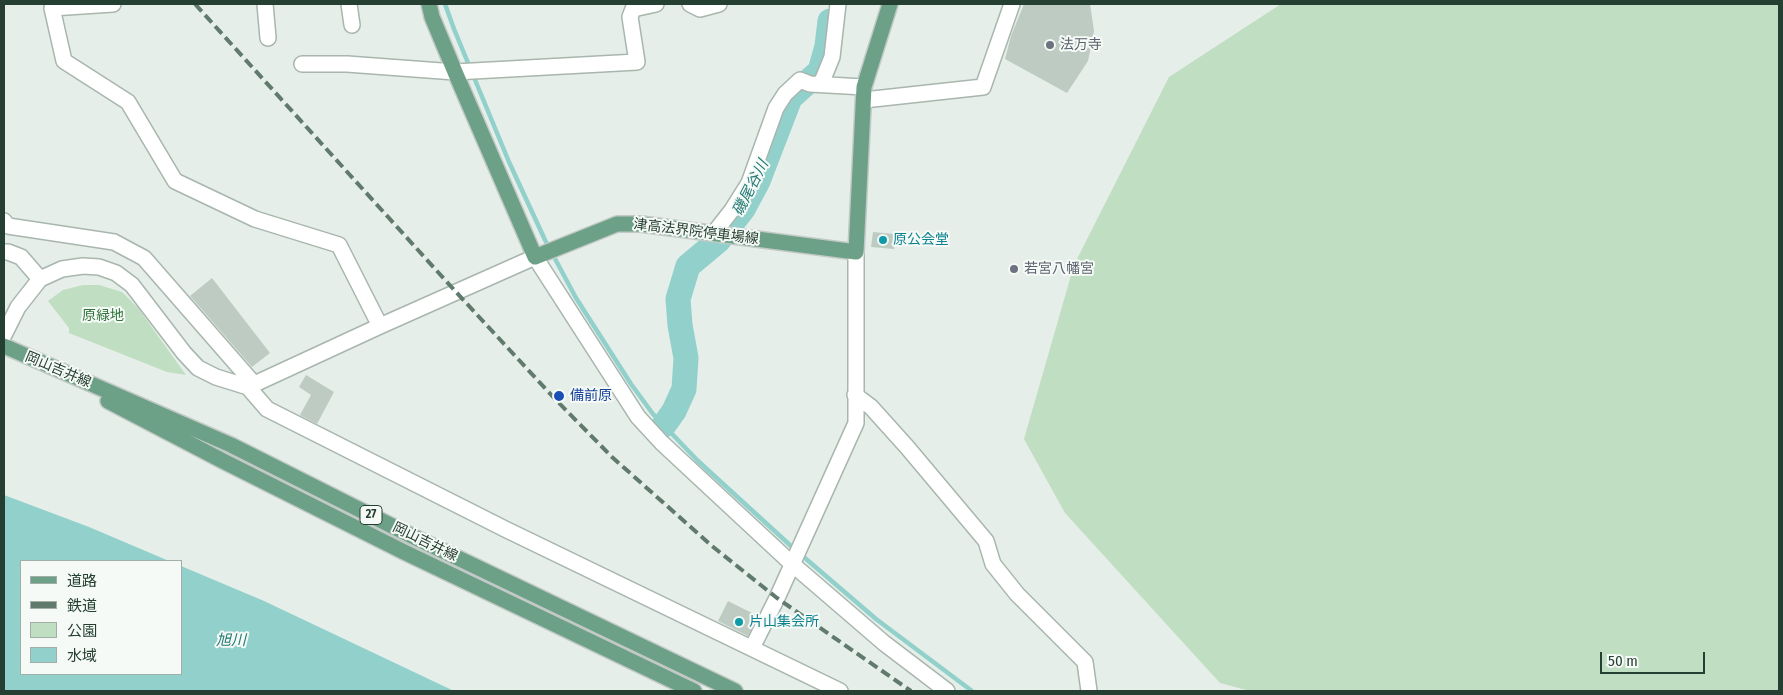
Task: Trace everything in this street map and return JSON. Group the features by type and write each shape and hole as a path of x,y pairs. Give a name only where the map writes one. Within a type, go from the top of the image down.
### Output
{"main road":[{"path":"429,4 432,17 466,71 545,253"},
{"path":"856,252 864,93 890,4"},
{"name":"津高法界院停車場線","path":"545,253 617,224 641,224 856,252"},
{"name":"岡山吉井線","path":"4,346 222,461 404,552 694,691"},
{"name":"岡山吉井線","path":"4,346 231,445 412,536 735,691"}],"street":[{"path":"113,4 52,8 64,61 128,102 175,181 255,219 339,245 380,326"},
{"path":"265,4 268,38"},
{"path":"349,4 352,25"},
{"path":"302,64 347,64 466,71 637,62 630,17 633,9 656,4"},
{"path":"690,4 700,9 719,4"},
{"path":"812,83 832,57 838,4"},
{"path":"721,234 732,210 749,183 776,108 785,94 800,80 864,93 983,87 1012,4"},
{"path":"4,221 8,226 114,242 144,258 251,385 266,409 505,529 840,691"},
{"path":"4,252 22,257 40,279"},
{"path":"752,648 856,422 856,252"},
{"path":"4,335 18,307 40,279 62,269 83,266 99,267 116,273 132,285 184,353 198,368 216,377 251,385 545,253 638,417 662,443 795,555 884,643 947,691"},
{"path":"855,394 871,407 907,447 986,540 993,564 1017,594 1085,662 1089,691"}],"green space":[{"path":"1281,4 1779,4 1779,691 1250,691 1220,683 1065,513 1024,439 1074,265 1169,77"},
{"name":"原緑地","path":"83,285 99,285 122,292 138,308 186,375 167,372 69,333 69,328 48,301 63,290"}],"water":[{"name":"旭川","path":"4,495 89,527 167,560 20,560 20,675 182,675 182,566 264,601 454,691 4,691"}],"building":[{"name":"法万寺","path":"1024,4 1090,4 1094,31 1088,61 1067,93 1005,59 1011,36"},
{"name":"原公会堂","path":"873,232 895,234 894,249 871,247"},
{"path":"212,278 270,353 252,367 190,296"},
{"path":"306,375 334,392 317,424 300,415 311,395 299,387"},
{"name":"片山集会所","path":"728,601 758,616 748,636 718,621"}],"waterway":[{"path":"445,4 509,162 545,240 576,298 631,384 653,414 698,461 791,546 876,619 972,691"},
{"name":"磯尾谷川","path":"664,425 674,411 684,389 686,358 680,325 678,299 688,266 718,241 743,209 758,181 790,98 820,71 827,46 830,21"}],"railway":[{"path":"195,4 456,292 556,400 612,457 712,546 777,598 911,691"}],"place":[{"name":"法万寺","path":"1050,45"},
{"name":"原公会堂","path":"883,240"},
{"name":"若宮八幡宮","path":"1014,269"},
{"name":"備前原","path":"559,396"},
{"name":"片山集会所","path":"739,622"}]}
